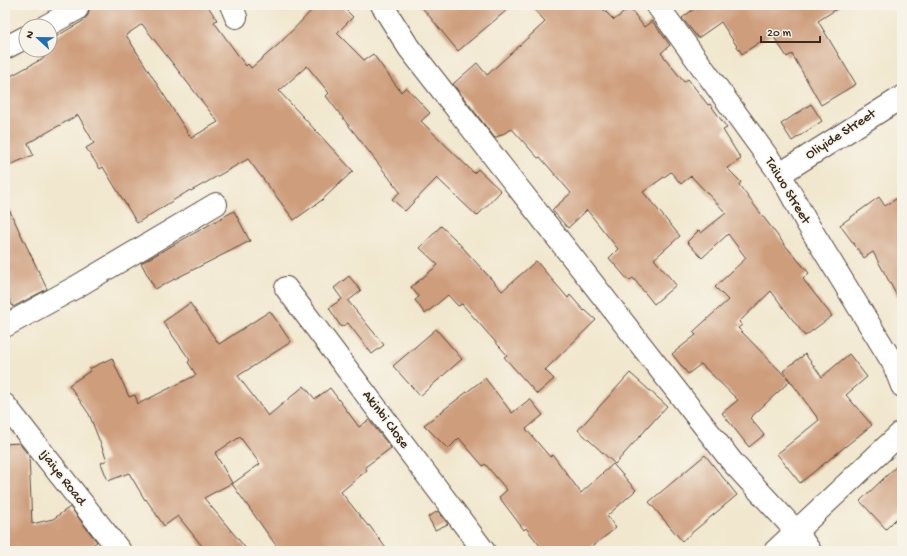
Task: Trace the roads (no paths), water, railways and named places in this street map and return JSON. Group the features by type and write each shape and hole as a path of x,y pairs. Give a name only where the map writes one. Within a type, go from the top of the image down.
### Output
{"street":[{"path":"382,5 409,48 733,463 796,531 810,551"},
{"name":"Taiwo Street","path":"657,5 780,174 807,223 893,363 902,386"},
{"path":"58,19 77,9"},
{"path":"5,48 18,41"},
{"name":"Oliyide Street","path":"780,174 902,97"},
{"path":"5,326 76,287 216,204"},
{"name":"Akinbi Close","path":"286,288 484,551"},
{"name":"Ijaiye Road","path":"5,404 120,551"},
{"path":"775,551 902,432"}]}
